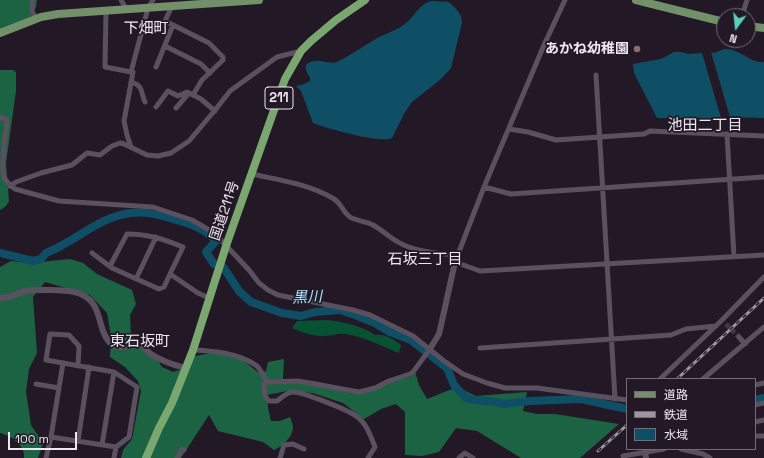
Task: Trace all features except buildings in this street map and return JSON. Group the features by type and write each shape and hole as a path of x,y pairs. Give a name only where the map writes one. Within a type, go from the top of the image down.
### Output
{"highway":[{"name":"国道211号","path":"146,458 172,403 193,350 234,224 285,80 301,51 336,20 366,0"}],"main road":[{"path":"0,33 36,19 58,14 259,0"},
{"path":"636,0 716,20"}],"street":[{"path":"32,0 32,11 36,19"},
{"path":"121,0 127,10"},
{"path":"131,147 124,121 133,72 131,72 148,8 153,0"},
{"path":"267,382 298,381 359,392 375,388 389,381 410,374 418,365 439,334 458,254 484,187 544,45 565,0"},
{"path":"172,6 166,21 209,43 223,57 223,60 176,108"},
{"path":"106,11 105,67 131,72"},
{"path":"156,67 174,25"},
{"path":"165,46 201,64 210,73"},
{"path":"10,186 16,182 41,173 72,165 87,153 100,155 120,143 147,155 158,156 170,153 189,141 230,91 277,57 301,51"},
{"path":"596,75 598,137 615,399"},
{"path":"131,82 142,88 145,102"},
{"path":"156,107 168,91 178,96 187,92 201,99 215,111"},
{"path":"0,118 1,117 7,120 3,161 4,177 10,186 15,189 59,201 154,207 192,220 219,238 260,284 268,290 278,295 353,310 370,315 413,336 429,350 463,374 505,388 537,388 626,400"},
{"path":"509,129 528,132 556,140 644,134 650,131 764,136"},
{"path":"727,134 734,257"},
{"path":"252,174 314,190 335,199 346,214 352,218 374,225 400,244 424,252 458,254"},
{"path":"484,187 512,194 601,187 764,178"},
{"path":"92,253 110,266 160,289 164,287 183,247 145,234 127,234 110,266"},
{"path":"136,279 156,237"},
{"path":"455,262 480,271 764,255"},
{"path":"170,274 198,293 210,298"},
{"path":"661,378 716,326 724,322 764,277"},
{"path":"0,298 7,299 27,290 75,292 90,301 97,310 106,337 110,344 116,347 132,345 142,346 150,354 173,365 185,368"},
{"path":"480,348 671,336 686,329 716,326"},
{"path":"704,378 764,327"},
{"path":"78,366 79,346 69,335 50,334 46,360 63,364 114,372 137,387 129,437 116,447 114,458"},
{"path":"739,337 745,344"},
{"path":"193,350 220,352 240,358 258,367 267,382"},
{"path":"46,458 52,437 63,364"},
{"path":"78,441 89,367"},
{"path":"102,445 114,372"},
{"path":"267,382 264,384 265,396 269,401 277,401 285,394 294,392 324,400 357,416 367,430 375,448 368,458"},
{"path":"36,384 59,388"},
{"path":"52,437 116,447"},
{"path":"280,458 284,445 293,444 304,449"},
{"path":"177,458 182,449 184,450"},
{"path":"624,458 623,456 645,455 661,450"},
{"path":"685,450 710,458"},
{"path":"459,458 465,453 473,458"}],"green space":[{"path":"0,0 37,0 30,22 0,36"},
{"path":"0,70 13,70 16,72 16,91 6,163 9,201 6,206 0,210"},
{"path":"70,259 83,263 97,274 132,290 136,304 130,315 131,335 156,357 162,367 173,372 185,368 195,356 221,351 239,357 259,373 266,371 268,362 284,359 283,379 314,381 357,391 412,376 415,372 419,385 427,399 457,387 476,396 527,392 523,411 537,414 555,414 619,424 580,458 521,458 477,431 456,428 439,452 422,456 405,455 405,412 396,404 381,409 364,419 343,403 313,393 287,391 267,395 271,421 280,421 290,417 293,426 293,431 289,438 284,444 274,450 263,442 218,431 209,415 181,458 121,458 123,450 132,439 141,391 138,381 125,367 110,357 111,336 107,313 90,295 45,282 33,297 37,353 29,369 26,392 31,425 44,441 38,458 24,458 20,445 8,436 0,433 0,267 11,261 30,263"},
{"path":"327,320 352,324 375,335 389,337 401,345 399,353 353,335 338,334 316,336 292,328 297,321"}],"water":[{"path":"432,1 449,2 458,11 462,19 451,68 441,79 412,102 405,112 392,138 377,139 366,137 341,132 313,123 301,91 296,86 304,84 310,80 306,65 314,61 331,63 339,61 379,37 403,25 424,4"},
{"path":"724,49 730,49 755,61 764,62 764,118 730,117 711,52 714,53"},
{"path":"674,52 688,54 702,53 721,118 657,118 634,73 633,64 661,59"}],"waterway":[{"name":"黒川","path":"0,253 33,261 41,259 46,253 67,243 98,224 120,215 131,213 160,215 192,225 212,237 216,241 206,252 214,264 224,268 239,291 251,302 282,313 301,316 315,312 340,310 375,323 390,332 411,340 447,368 454,385 467,399 505,404 529,401 581,399 626,409"},
{"name":"黒川","path":"756,400 764,398"}],"tunnel":[{"path":"726,324 739,337"}],"railway":[{"path":"678,378 764,298"},
{"path":"598,451 626,426"}],"place":[{"name":"あかね幼稚園","path":"637,49"}],"district":[{"name":"下畑町","path":"146,29"},
{"name":"池田二丁目","path":"705,126"},
{"name":"石坂三丁目","path":"425,260"},
{"name":"東石坂町","path":"140,342"}]}
